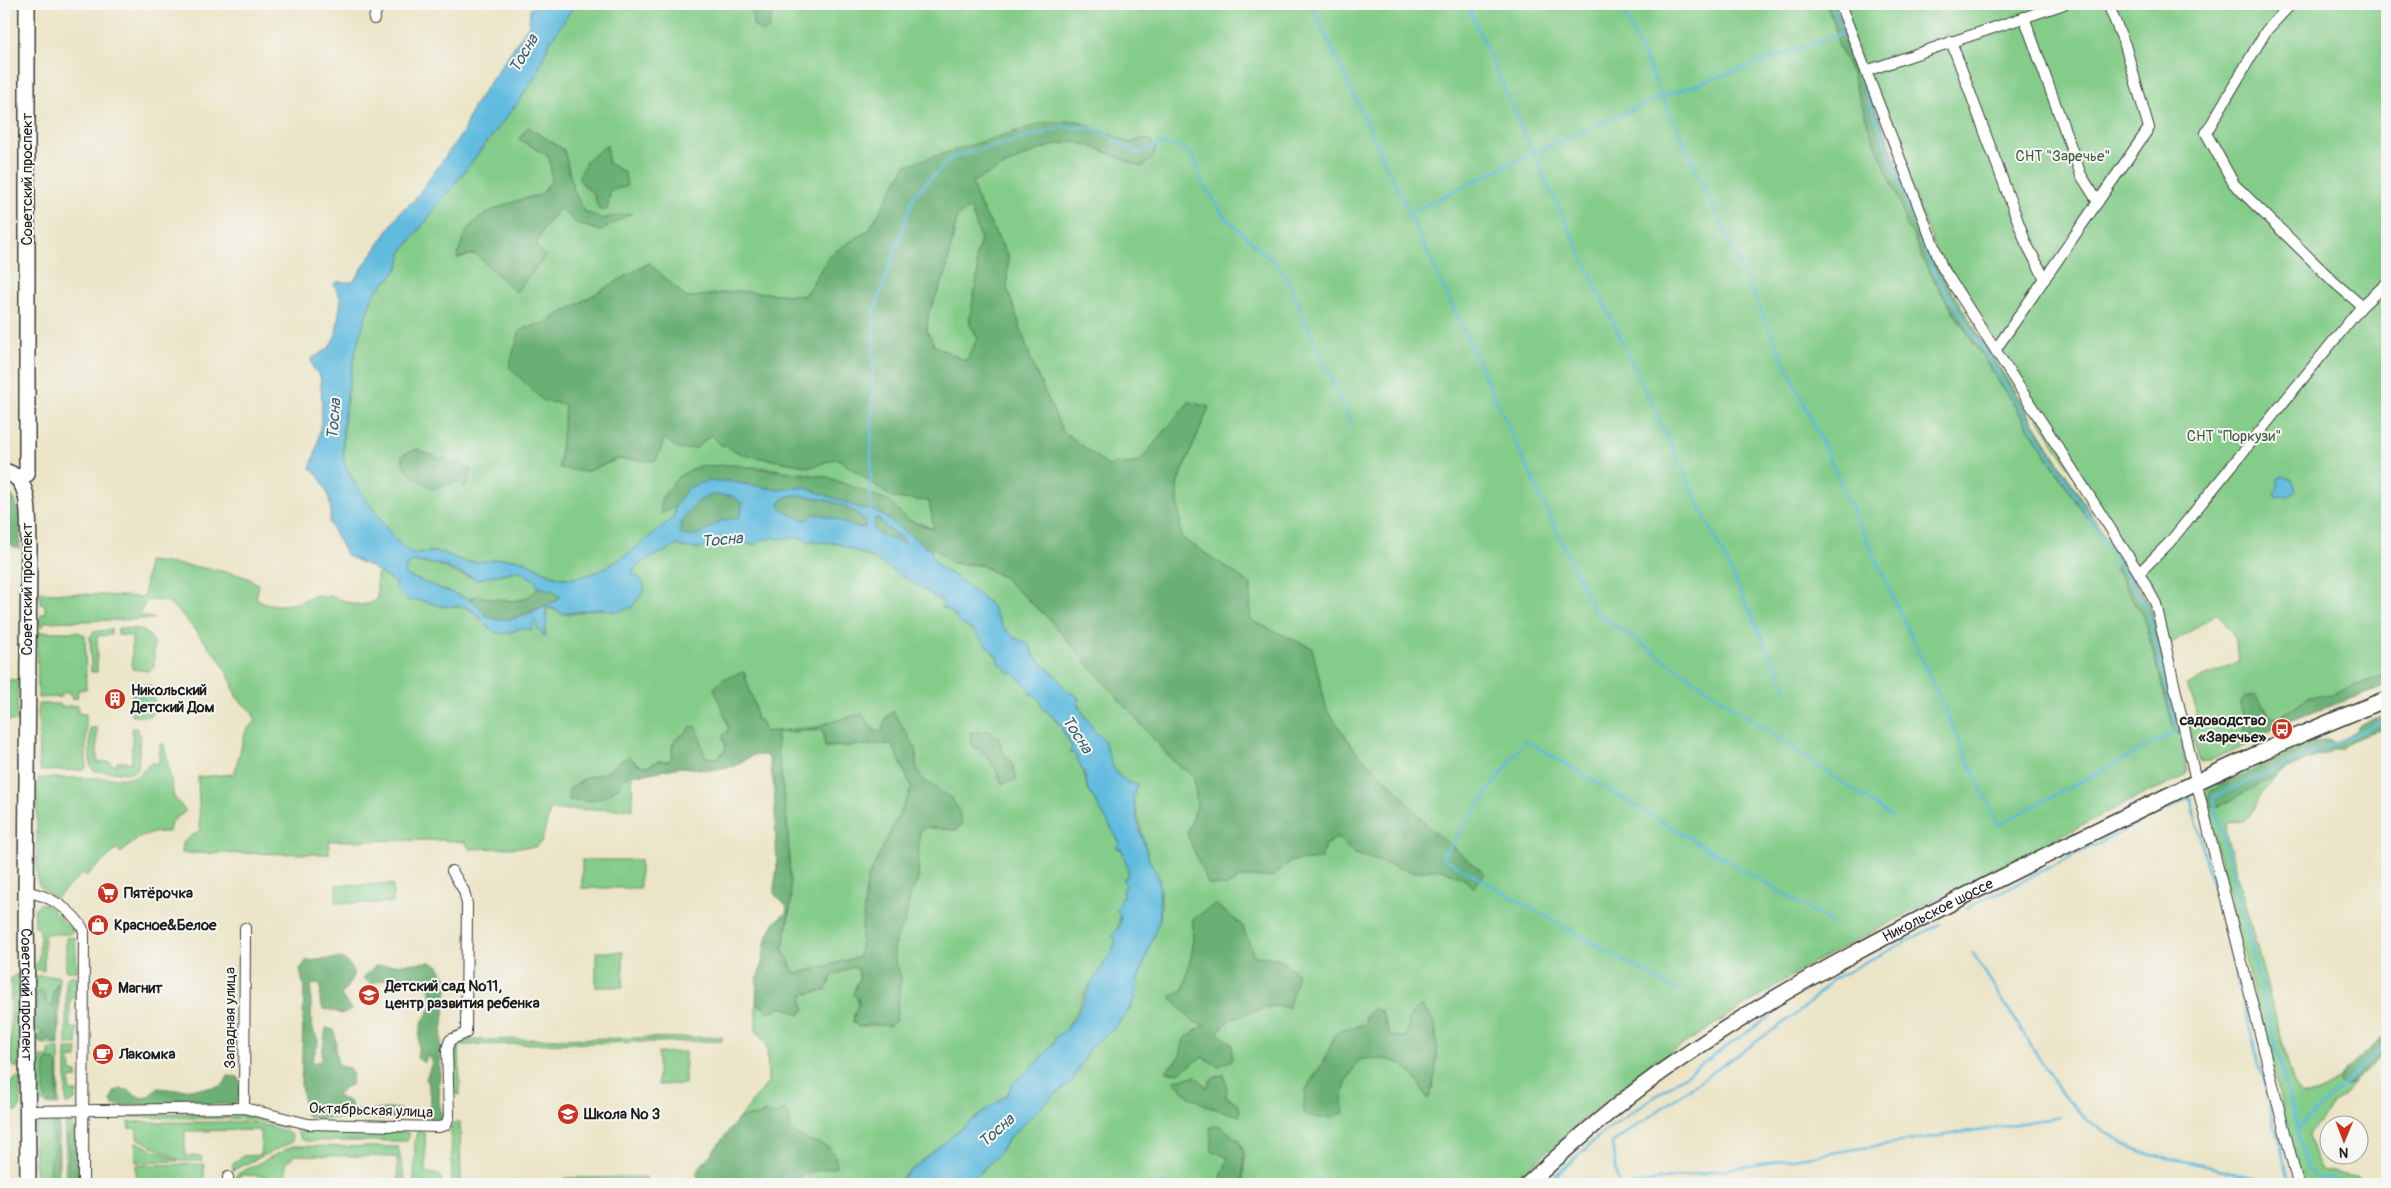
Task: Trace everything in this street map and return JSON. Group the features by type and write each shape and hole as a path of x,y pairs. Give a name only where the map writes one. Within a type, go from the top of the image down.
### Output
{"main road":[{"name":"Советский проспект","path":"10,474 27,474 27,4"},
{"name":"Советский проспект","path":"10,474 23,485 26,498 28,544 26,892 28,1184"},
{"name":"Никольское шоссе","path":"1528,1184 1598,1121 1641,1088 1690,1052 1771,1000 1892,933 2196,781 2314,728 2387,700"}],"street":[{"path":"374,19 378,4"},
{"path":"1840,4 1942,268 2139,573 2156,604 2196,781 2298,1184"},
{"path":"1866,71 2064,4"},
{"path":"1996,349 2149,128 2125,45 2108,4"},
{"path":"2291,4 2266,31 2206,134 2234,184 2335,283 2362,306"},
{"path":"2024,17 2081,175 2098,202"},
{"path":"1951,41 2026,243 2045,279"},
{"path":"2139,573 2169,543 2362,306 2387,283"},
{"name":"Октябрьская улица","path":"27,1111 244,1108 308,1124 438,1127 446,1125 450,1116 447,1049 450,1040 466,1034 467,904 464,891 452,871"},
{"path":"26,892 42,895 62,907 80,923 84,931 83,1184"},
{"name":"Западная улица","path":"244,1108 245,928"}],"green space":[{"path":"575,4 747,4 753,14 753,25 759,4 1826,4 1834,23 1839,47 1852,74 1869,128 1900,202 1906,226 1912,233 1922,258 1940,291 2087,518 2091,514 2121,562 2115,568 2144,619 2175,733 2181,734 2187,773 2180,779 2146,793 1809,965 1657,1061 1583,1120 1511,1184 1243,1184 1245,1154 1238,1138 1220,1180 1221,1184 968,1184 999,1154 1008,1139 1064,1088 1083,1064 1089,1048 1109,1033 1125,1016 1136,998 1138,980 1160,918 1161,905 1159,878 1149,860 1129,783 1119,776 1111,763 1104,740 1093,729 1078,704 1078,697 1065,690 1058,678 1033,655 1029,644 1015,638 1002,626 991,605 959,579 939,567 932,556 931,550 934,548 952,563 981,565 1004,578 1047,617 1172,760 1194,777 1197,806 1187,834 1227,886 1241,877 1272,877 1291,861 1321,859 1325,845 1337,837 1353,853 1412,872 1442,869 1464,879 1474,887 1429,827 1397,790 1358,754 1327,710 1312,648 1250,620 1251,584 1181,537 1177,485 1209,407 1189,402 1138,463 1107,465 1062,430 1034,368 1007,288 1008,256 978,201 972,182 1025,156 1068,142 1088,145 1142,167 1142,139 1130,143 1078,121 906,165 869,230 831,254 804,296 737,291 687,298 649,263 546,322 520,330 565,405 585,472 618,459 639,460 665,438 696,448 711,435 720,444 745,455 811,467 837,458 893,498 929,501 935,529 908,520 889,501 827,477 759,467 699,466 662,513 675,506 674,517 623,557 593,573 563,578 556,577 520,560 502,559 468,562 439,552 412,554 401,547 369,506 345,463 343,449 346,405 361,328 373,296 395,272 401,253 519,101 537,74 548,45","holes":["528,127 564,150 573,189 584,211 601,219 630,214 600,231 576,223 560,208 544,227 536,246 491,268 475,254 457,258 523,198 541,195 552,179 549,157 519,139","607,146 608,163 625,173 610,191 607,210 578,179","431,456 450,464 463,464 433,489 411,476","1193,919 1242,925 1254,956 1278,958 1289,1007 1273,1006 1232,1018 1217,1032 1219,1066 1202,1057 1178,1073 1166,1070 1179,1059 1205,1025 1184,989 1193,947","1422,1006 1434,1023 1437,1044 1435,1073 1428,1099 1415,1075 1403,1065 1390,1060 1375,1058 1360,1059 1344,1084 1341,1099 1305,1091 1342,1029 1359,1025 1373,1008 1381,1011 1390,1034 1406,1037 1409,1029 1408,1021","1196,1076 1208,1088 1227,1088 1226,1097 1240,1116 1209,1107"]},
{"path":"747,4 759,4 759,8 772,15 768,30 762,32 753,25 753,14"},
{"path":"1826,4 1835,4 1938,269 2091,514 2087,518 1940,291 1922,258 1912,233 1906,226 1900,202 1869,128 1852,74 1839,47 1834,23"},
{"path":"1840,4 2387,4 2387,674 2333,694 2310,696 2278,718 2270,716 2265,707 2240,704 2245,721 2243,731 2252,742 2209,761 2200,762 2187,723 2191,726 2196,721 2195,704 2186,685 2240,661 2232,632 2217,613 2172,644 2165,644 2156,604 1942,267"},
{"path":"1078,121 1130,143 1142,139 1150,140 1156,147 1153,158 1142,167 1088,145 1068,142 1025,156 972,182 978,201 1008,256 1007,288 1034,368 1062,430 1107,465 1138,463 1189,402 1209,407 1177,484 1181,537 1251,584 1250,620 1312,648 1327,710 1358,754 1397,790 1429,827 1485,874 1474,887 1464,879 1442,869 1412,872 1353,853 1337,837 1325,845 1321,859 1291,861 1272,877 1241,877 1227,886 1208,884 1187,834 1197,806 1194,777 1172,760 1047,617 1004,578 981,565 952,563 934,548 931,550 878,512 860,508 803,487 780,490 726,481 688,488 675,506 661,514 661,499 679,476 699,466 733,465 827,477 889,501 908,520 934,529 929,501 893,498 837,458 811,467 745,455 720,444 711,435 696,448 679,450 665,438 656,461 618,459 585,472 559,468 565,405 542,400 509,367 520,330 546,322 649,263 687,298 737,291 804,296 831,254 869,230 906,165 1046,122","holes":["971,209 981,240 976,257 978,273 970,317 970,324 978,338 966,361 935,346 927,331 928,314 945,276 957,218 963,212"]},
{"path":"528,127 564,150 573,189 584,211 601,219 632,213 600,231 576,223 560,208 544,227 536,246 546,256 516,292 475,254 457,258 464,236 478,219 509,203 541,195 552,179 549,156 519,139"},
{"path":"607,145 608,163 625,173 627,186 610,191 607,210 599,210 593,193 578,179 587,160"},
{"path":"971,209 981,240 976,257 978,273 970,317 970,324 978,338 966,361 934,346 927,331 928,314 945,276 957,218 963,212"},
{"path":"417,449 440,459 446,457 451,464 463,464 471,470 466,487 454,482 432,489 412,475 405,467 402,455"},
{"path":"4,490 15,500 18,508 20,549 4,542"},
{"path":"712,495 732,496 742,503 741,515 722,521 696,535 685,536 680,534 682,520 689,509 699,501"},
{"path":"793,495 822,499 850,509 865,520 864,528 858,528 817,514 807,520 795,517 779,506 780,502 786,497"},
{"path":"875,518 879,518 883,525 903,540 904,544 877,533 874,530"},
{"path":"772,537 781,539 799,538 809,542 820,541 848,548 895,571 944,602 941,607 950,610 960,623 974,631 998,658 999,664 1005,666 1005,670 1014,674 1031,690 1029,694 1033,694 1040,701 1042,708 1056,721 1070,743 1081,767 1087,787 1120,843 1128,869 1127,887 1123,897 1116,941 1109,959 1106,959 1104,965 1090,984 1067,1027 1039,1061 1012,1084 1007,1095 959,1130 894,1184 795,1184 805,1173 836,1167 829,1147 808,1142 790,1131 791,1123 783,1110 779,1116 764,1112 758,1116 739,1118 768,1083 767,1046 756,1030 756,1004 774,1011 784,1008 793,1012 801,1002 803,994 818,992 830,984 832,976 853,967 859,971 859,979 856,986 858,1008 854,1014 853,1022 858,1027 895,1022 901,977 895,961 894,946 899,931 904,925 911,894 918,880 919,834 923,827 955,830 962,825 935,787 922,779 916,765 916,748 893,712 883,723 882,731 879,732 873,729 862,714 827,723 819,727 764,732 761,722 756,719 755,707 744,672 715,688 725,715 728,734 724,751 717,758 706,757 703,753 700,736 688,732 683,734 672,745 672,757 669,761 658,761 647,767 637,764 634,760 618,762 606,773 588,777 578,782 600,797 619,787 625,777 632,774 633,809 550,810 542,841 535,847 469,849 466,842 443,840 329,841 329,854 182,853 183,842 200,830 198,777 234,774 246,730 256,721 252,712 236,697 232,683 221,661 183,616 167,601 147,600 139,614 154,619 44,622 43,626 40,627 39,623 41,614 45,614 45,605 41,604 39,592 144,597 148,561 226,572 253,580 259,586 256,597 265,603 276,605 300,602 318,595 326,595 354,604 362,605 369,603 377,600 377,574 381,573 397,584 394,587 409,601 419,600 441,606 465,607 474,612 484,625 511,632 537,621 545,636 547,608 566,614 595,609 617,612 642,581 633,573 633,569 649,558 666,550 678,545 696,548 726,542 755,544 762,539 770,539"},
{"path":"413,561 439,565 458,574 474,577 497,575 518,570 535,580 538,587 531,596 520,600 503,602 478,595 468,599 408,576 405,573 406,567"},
{"path":"2121,562 2151,606 2181,734 2176,733 2144,619 2115,568"},
{"path":"538,587 553,591 560,597 556,601 506,621 488,618 475,603 468,599 477,597 514,601 531,595"},
{"path":"118,628 140,629 148,634 154,642 154,667 149,671 132,669 132,636 118,635"},
{"path":"111,629 111,635 97,636 97,672 91,672 90,636 94,632"},
{"path":"39,632 78,632 85,635 86,689 78,690 77,698 71,698 71,693 61,693 61,697 38,698 37,636"},
{"path":"744,672 755,707 756,719 761,721 765,732 819,727 827,723 862,714 873,729 879,732 882,731 887,716 893,711 916,748 916,765 922,779 950,797 959,810 962,825 955,830 923,827 919,834 918,880 911,894 904,925 899,931 894,946 895,961 901,977 896,1021 889,1026 873,1024 858,1027 853,1021 859,1000 853,994 859,979 859,971 853,967 832,976 826,990 803,994 802,1002 805,1009 800,1015 784,1008 766,1012 762,1005 756,1004 757,978 761,968 766,939 774,923 786,913 787,907 775,895 774,889 777,868 774,787 769,759 765,755 753,755 734,766 711,770 680,767 645,774 632,774 625,777 619,787 606,796 590,801 569,800 569,789 588,777 606,773 618,762 629,757 637,764 647,767 658,761 669,761 672,757 674,741 689,730 690,727 696,726 700,734 702,750 706,757 717,758 726,747 723,735 728,732 729,727 714,688 725,678","holes":["823,730 825,747 892,744 912,788 867,880 859,957 795,974 783,949 791,903 788,831 776,733"]},
{"path":"2387,674 2387,686 2283,723 2252,742 2243,731 2245,721 2240,704 2244,698 2255,695 2270,716 2278,718 2310,696 2333,694"},
{"path":"4,679 18,680 17,721 4,721"},
{"path":"132,681 138,681 138,685 149,685 154,689 154,712 149,716 132,716"},
{"path":"38,704 60,704 61,707 78,705 78,713 86,714 86,768 84,770 41,771 39,768"},
{"path":"2387,714 2387,726 2351,741 2341,749 2333,749 2327,754 2304,761 2220,806 2210,806 2208,801 2211,791 2315,742 2327,739 2336,742 2355,731 2361,724"},
{"path":"90,728 97,728 97,762 111,762 112,765 117,765 117,762 132,762 132,728 137,728 140,736 138,769 131,773 94,771 90,765"},
{"path":"823,730 825,747 892,744 912,788 867,880 859,957 795,974 783,949 791,903 788,831 776,733"},
{"path":"989,731 999,738 1002,751 1013,765 1017,780 1002,784 987,757 972,746 970,732"},
{"path":"2309,741 2315,742 2211,791 2220,806 2279,773 2260,796 2251,815 2244,821 2229,823 2226,834 2294,1085 2302,1094 2308,1094 2319,1092 2341,1075 2338,1082 2344,1086 2356,1080 2324,1116 2318,1116 2318,1123 2309,1133 2318,1166 2322,1170 2355,1176 2375,1184 2305,1184 2300,1178 2205,801 2206,790"},
{"path":"160,744 164,744 174,797 186,811 171,822 169,832 142,836 121,853 117,849 86,876 83,873 55,899 39,885 37,878 37,783 39,778 136,777 151,763 159,763"},
{"path":"582,860 640,860 640,888 582,888"},
{"path":"393,884 393,903 336,903 336,885"},
{"path":"41,903 49,907 73,931 69,934 44,934 44,971 36,969 35,965 39,960 40,930 35,926 34,909"},
{"path":"1215,904 1242,925 1254,956 1278,958 1298,974 1289,1007 1273,1006 1232,1018 1217,1032 1232,1044 1232,1060 1219,1066 1202,1057 1178,1073 1165,1071 1179,1059 1184,1039 1204,1025 1194,1022 1170,997 1184,989 1193,947 1193,919"},
{"path":"75,937 77,971 66,971 66,938"},
{"path":"596,952 623,952 623,987 596,987"},
{"path":"342,958 353,971 351,980 341,995 352,1010 342,1014 323,1009 320,1001 321,985 312,984 312,1020 318,1043 312,1063 321,1061 326,1028 334,1030 337,1061 339,1065 349,1068 353,1076 351,1085 344,1088 337,1096 350,1102 353,1110 399,1109 404,1115 396,1118 314,1118 306,1115 301,1086 304,989 300,969 306,961"},
{"path":"429,962 438,965 448,980 441,1040 439,1101 442,1118 433,1120 430,1117 431,1096 426,1079 432,1063 428,1055 424,1063 417,1058 422,1023 432,1005 431,991 419,979 410,977 390,978 371,984 363,978 375,966"},
{"path":"19,975 19,1067 14,1067 11,1063 11,978"},
{"path":"33,976 59,976 59,1045 44,1045 33,1038"},
{"path":"70,976 77,976 77,998 70,999 70,1028 77,1028 77,1045 66,1045 66,979"},
{"path":"57,983 58,1043 53,1043 49,1038 43,1043 39,1042 38,1037 44,1033 34,1028 37,1006 36,994 39,990 43,991 48,1005 53,1007 53,992"},
{"path":"1422,1006 1434,1023 1437,1044 1435,1074 1428,1100 1415,1078 1402,1065 1385,1059 1360,1059 1346,1084 1343,1098 1344,1113 1323,1118 1308,1116 1303,1113 1305,1091 1323,1064 1335,1034 1342,1029 1358,1027 1365,1022 1367,1014 1373,1008 1381,1011 1390,1034 1406,1037 1413,1011"},
{"path":"2387,1034 2387,1050 2356,1080 2344,1086 2338,1082 2341,1075"},
{"path":"722,1037 722,1041 459,1045 460,1095 453,1093 451,1046 460,1040"},
{"path":"49,1049 59,1049 59,1105 49,1105 35,1099 33,1088 35,1066 41,1062 41,1057 49,1057"},
{"path":"66,1049 77,1049 77,1058 70,1058 71,1072 77,1072 77,1078 70,1079 70,1092 77,1092 75,1100 66,1105"},
{"path":"685,1052 685,1084 658,1085 658,1053"},
{"path":"48,1059 54,1060 58,1065 57,1103 48,1103 44,1094 45,1063"},
{"path":"1224,1074 1227,1088 1226,1097 1237,1104 1240,1116 1209,1107 1188,1096 1174,1080 1196,1076 1207,1088 1211,1079"},
{"path":"228,1076 238,1077 239,1080 239,1094 235,1104 128,1106 113,1105 111,1101 114,1092 122,1089 143,1098 158,1088 177,1090 219,1087 224,1084"},
{"path":"17,1077 20,1080 20,1108 16,1112 11,1107 10,1084"},
{"path":"783,1109 789,1116 791,1131 805,1139 827,1147 836,1158 836,1167 805,1173 795,1184 698,1184 697,1171 739,1118 758,1116 764,1112 779,1116"},
{"path":"244,1112 287,1126 286,1128 253,1119 127,1117 128,1114"},
{"path":"41,1116 59,1116 59,1184 36,1184 34,1129"},
{"path":"66,1118 79,1132 79,1184 65,1184"},
{"path":"58,1121 58,1184 52,1184 49,1172 53,1149 51,1129 54,1123"},
{"path":"129,1122 254,1122 287,1132 292,1135 292,1142 233,1170 233,1164 243,1156 261,1155 260,1130 185,1131 185,1156 201,1156 202,1161 181,1161 137,1138 137,1129 128,1128"},
{"path":"455,1122 460,1122 461,1183 565,1181 565,1178 646,1177 646,1180 587,1185 452,1184 451,1127"},
{"path":"1220,1126 1237,1139 1243,1150 1243,1184 1221,1184 1220,1180 1228,1158 1212,1150 1210,1127"},
{"path":"295,1127 404,1132 408,1133 409,1137 407,1141 306,1141 301,1139"},
{"path":"73,1130 77,1137 78,1184 69,1184 68,1178 67,1137"},
{"path":"422,1131 425,1135 426,1173 439,1174 443,1184 414,1184 415,1140 417,1132"},
{"path":"136,1142 179,1161 136,1162"},
{"path":"293,1146 398,1147 406,1184 398,1184 397,1157 295,1155 286,1163 285,1184 266,1184 266,1176 240,1175 238,1184 230,1184 237,1174"},
{"path":"204,1164 204,1184 136,1184 136,1165"}],"water":[{"name":"Тосна","path":"540,4 575,4 548,45 537,74 519,101 401,253 398,268 380,287 372,299 360,334 345,405 343,447 347,470 358,489 387,529 412,554 439,552 468,562 502,559 520,560 556,577 563,578 593,573 608,566 637,547 674,517 675,506 688,488 707,481 726,481 780,490 803,487 860,508 878,512 931,550 932,556 939,567 959,579 991,605 1002,626 1015,638 1029,644 1033,655 1058,678 1065,689 1078,697 1078,705 1093,729 1104,740 1111,763 1119,776 1129,783 1137,784 1133,798 1138,824 1149,860 1159,878 1160,918 1138,979 1136,998 1125,1016 1118,1022 1118,1025 1089,1048 1072,1082 1052,1097 1008,1139 999,1154 968,1184 894,1184 959,1130 1007,1095 1012,1084 1039,1061 1041,1056 1054,1043 1055,1037 1068,1027 1078,1013 1106,959 1109,959 1116,941 1112,935 1117,930 1121,919 1116,909 1120,905 1120,898 1123,897 1122,889 1127,887 1122,879 1127,877 1128,869 1122,850 1116,847 1120,843 1087,787 1086,777 1074,753 1069,752 1072,748 1063,731 1056,720 1042,708 1040,701 1033,694 1029,694 1031,690 1014,674 1005,670 1005,666 999,664 998,658 974,631 960,623 950,610 941,607 944,602 870,556 836,543 816,542 814,540 809,542 802,537 777,539 772,537 770,540 762,539 755,544 731,542 691,548 678,545 644,561 633,569 633,573 642,581 645,590 631,608 617,612 602,608 563,614 553,608 547,608 545,614 547,624 545,637 537,628 536,621 533,623 532,630 520,628 509,633 500,633 488,627 479,616 465,607 439,606 420,600 408,601 394,587 397,584 371,567 347,556 329,522 331,508 327,492 320,478 310,468 317,447 321,423 322,398 320,376 314,370 311,359 329,348 336,334 341,300 334,284 336,282 353,282 401,211 414,200 463,132 473,107 529,25 530,9","holes":["712,495 732,496 742,503 741,515 722,521 696,535 685,536 680,534 685,515 694,505","793,495 812,497 841,505 865,520 865,528 852,526 820,515 813,514 808,520 804,520 788,514 779,506 780,502 786,497","875,518 879,518 883,525 903,540 904,544 874,530","413,561 441,565 472,576 476,581 518,570 535,580 538,587 553,591 560,597 556,601 523,616 507,619 488,618 475,603 468,599 408,576 405,573 406,567"]},
{"path":"2282,476 2292,479 2296,490 2289,496 2277,498 2274,493 2278,487 2278,479"}],"waterway":[{"path":"1311,4 1409,213"},
{"path":"1467,4 1533,153 1788,692"},
{"path":"1620,4 1998,825 2177,731 2147,609 1932,269 1844,33"},
{"path":"1832,4 1844,33 1661,97 1533,153 1409,213 1594,611 1892,817"},
{"path":"870,512 874,312 914,195 951,158 1064,127 1095,128 1137,153 1161,144 1179,146 1193,155 1203,183 1223,215 1284,272 1351,424"},
{"path":"2387,720 2213,797 2297,1129 2387,1043"},
{"path":"1679,992 1442,857 1525,740 1831,922"},
{"path":"1967,908 2190,798 2288,1176"},
{"path":"1618,1184 1612,1143 1803,1009 1832,980 1940,924"},
{"path":"1973,953 2061,1093 2089,1121 2125,1145 2151,1155 2264,1180"},
{"path":"1546,1184 1604,1132 1775,1013"},
{"path":"1634,1184 2060,1117"},
{"path":"2297,1129 2307,1168 2314,1176 2353,1184"}],"place":[{"name":"Никольский Детский Дом","path":"115,699"},
{"name":"садоводство «Заречье»","path":"2282,729"},
{"name":"Пятёрочка","path":"108,893"},
{"name":"Красное&Белое","path":"98,925"},
{"name":"Магнит","path":"102,988"},
{"name":"Детский сад №11, центр развития ребенка","path":"369,995"},
{"name":"Лакомка","path":"103,1054"},
{"name":"Школа № 3","path":"568,1114"}],"park label":[{"name":"СНТ \"Заречье\"","path":"2063,156"},
{"name":"СНТ \"Поркузи\"","path":"2234,436"}]}
